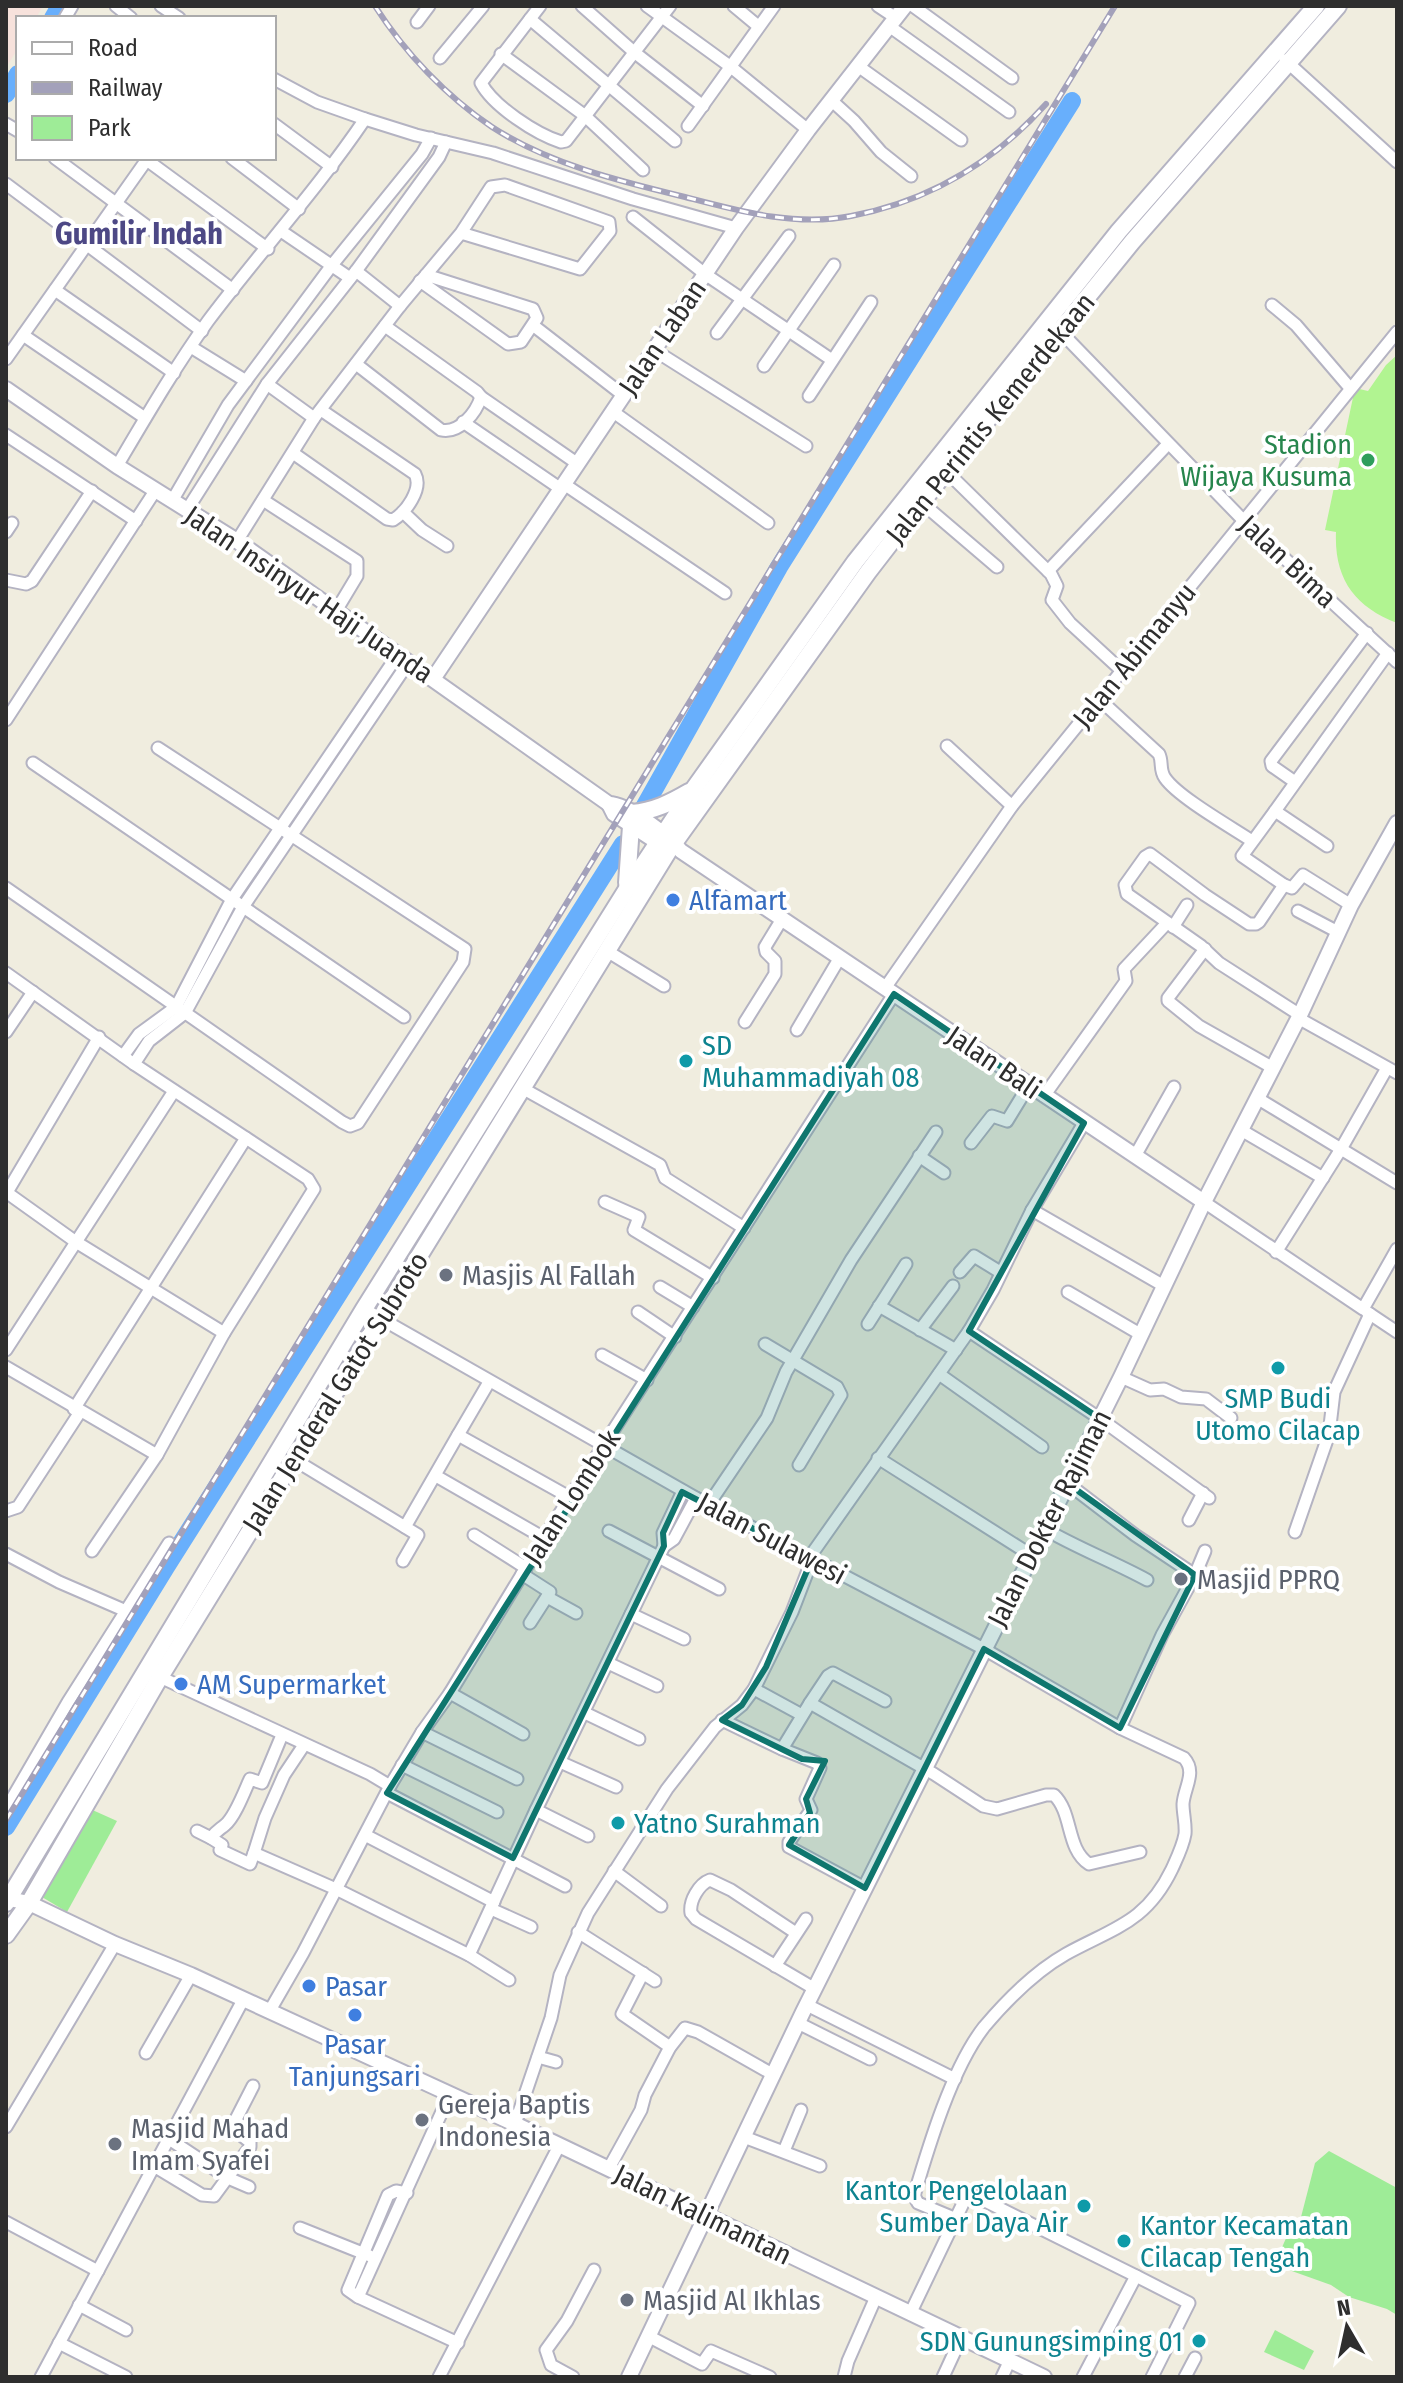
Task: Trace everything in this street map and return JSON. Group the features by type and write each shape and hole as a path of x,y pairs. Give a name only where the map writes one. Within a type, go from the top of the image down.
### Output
{"main road":[{"name":"Jalan Perintis Kemerdekaan","path":"669,844 693,790 862,567 1054,325 1282,57 1316,6"},
{"name":"Jalan Perintis Kemerdekaan","path":"1282,57 1338,6"},
{"name":"Jalan Perintis Kemerdekaan","path":"669,844 862,567 922,503 1054,325"},
{"path":"627,889 631,819 693,790"},
{"name":"Jalan Jenderal Gatot Subroto","path":"7,1900 364,1309 627,889 669,844"},
{"name":"Jalan Jenderal Gatot Subroto","path":"6,1935 29,1903 160,1677 607,951 669,844"}],"street":[{"path":"417,22 429,6"},
{"path":"440,58 483,6"},
{"path":"540,6 481,83 486,92 518,119 563,142 670,6"},
{"path":"582,6 703,106"},
{"path":"647,6 731,67 808,130"},
{"path":"734,6 758,26"},
{"path":"688,126 774,6"},
{"path":"878,6 892,22 1009,112"},
{"name":"Jalan Laban","path":"433,679 736,228 905,6"},
{"path":"913,6 1012,78"},
{"path":"530,19 675,141"},
{"path":"501,54 584,115 643,170"},
{"path":"1282,57 1397,162"},
{"path":"858,66 961,140"},
{"path":"276,80 317,102 365,119 493,153 633,199 736,228"},
{"path":"831,100 881,152 911,176"},
{"path":"117,466 202,331 332,167 365,119"},
{"path":"276,125 332,167"},
{"path":"172,501 228,405 332,265 422,154 431,138"},
{"path":"187,510 267,384 353,275 439,157 446,142"},
{"path":"58,160 233,290"},
{"path":"6,359 145,160"},
{"path":"147,160 268,249"},
{"path":"235,160 299,209"},
{"path":"6,184 202,331"},
{"path":"237,541 318,414 400,306 461,233 491,187 505,185 609,222 610,231 585,267 578,269 461,233"},
{"path":"633,217 705,274 832,360"},
{"path":"281,231 400,306"},
{"path":"717,333 789,236"},
{"path":"764,366 834,265"},
{"path":"423,278 525,305 536,313 534,326 521,342 508,344 423,278"},
{"path":"55,290 174,373"},
{"path":"809,396 871,302"},
{"path":"1272,305 1296,325 1350,388"},
{"name":"Jalan Bima","path":"1054,325 1243,520 1393,658"},
{"path":"385,326 578,464"},
{"path":"534,326 623,395"},
{"name":"Jalan Abimanyu","path":"890,991 1012,806 1397,332"},
{"path":"23,335 145,418"},
{"path":"191,347 246,381"},
{"path":"654,350 806,446"},
{"path":"356,364 441,430 453,431 478,406 481,397"},
{"path":"267,384 415,474 419,480 418,487 403,512 393,520 387,519 293,453"},
{"name":"Jalan Insinyur Haji Juanda","path":"6,389 117,466 237,541 669,844"},
{"path":"612,411 768,523"},
{"path":"463,422 725,593"},
{"path":"6,435 136,521"},
{"path":"1050,568 1168,444"},
{"path":"946,471 1050,568 1057,583 1052,600 1070,623 1121,670"},
{"path":"6,580 26,584 32,581 92,491"},
{"path":"6,720 155,491"},
{"path":"263,500 357,561 357,576 336,611"},
{"path":"922,503 997,567"},
{"path":"403,512 422,530 447,546"},
{"path":"1295,782 1272,766 1271,761 1367,633"},
{"path":"1351,905 1303,875 1292,888 1284,885 1242,856 1295,782 1393,658"},
{"path":"123,1056 139,1034 180,1010 232,899 332,751 403,659"},
{"path":"134,1064 149,1041 180,1010 243,907 345,760 403,659"},
{"path":"1098,698 1159,754 1167,781 1252,841"},
{"path":"947,746 1012,806"},
{"path":"6,888 342,1122 354,1125 463,962 463,946 158,748"},
{"path":"332,751 345,760"},
{"path":"33,763 404,1017"},
{"path":"1275,811 1327,846"},
{"name":"Jalan Dokter Rajiman","path":"629,2377 798,2023 1121,1377 1351,905 1397,823"},
{"name":"Jalan Bali","path":"669,844 1397,1332"},
{"path":"1276,1252 1392,1070 1299,1016 1219,963 1205,949 1133,899 1124,889 1148,854 1249,924 1256,924 1284,885"},
{"path":"1044,1096 1126,981 1124,969 1187,905"},
{"path":"1298,911 1338,932"},
{"path":"745,1022 775,974 774,958 765,947 782,919"},
{"path":"1205,949 1168,1001 1199,1026 1273,1068"},
{"path":"607,951 664,986"},
{"path":"797,1030 839,959"},
{"path":"6,973 134,1064 308,1179 314,1189 224,1333 157,1455 92,1551"},
{"name":"Jalan Lombok","path":"269,2012 422,1732 450,1693 544,1538 713,1278 890,991"},
{"path":"6,1032 33,992"},
{"path":"99,1037 6,1193 76,1242 224,1333"},
{"path":"971,1143 992,1116 1007,1121 1029,1085"},
{"path":"1135,1156 1174,1087"},
{"path":"522,1088 660,1165 665,1178 744,1228"},
{"path":"6,1350 174,1091"},
{"path":"1257,1098 1397,1183"},
{"path":"515,2124 551,2018 560,1975 599,1893 667,1789 722,1720 742,1705 754,1689 792,1612 810,1559 969,1331 1032,1210 1084,1123"},
{"path":"1241,1130 1323,1178"},
{"path":"709,1504 767,1418 792,1361 851,1260 936,1132"},
{"path":"6,1511 18,1507 246,1138"},
{"path":"919,1156 944,1173"},
{"path":"605,1202 639,1217 634,1230 713,1278"},
{"path":"1032,1210 1164,1286"},
{"path":"1295,1532 1329,1434 1334,1392 1366,1312 1397,1249"},
{"path":"960,1272 974,1256 1000,1272"},
{"path":"868,1324 906,1264"},
{"path":"920,1330 953,1286"},
{"path":"660,1287 693,1307"},
{"path":"1068,1292 1140,1334"},
{"path":"879,1306 956,1350"},
{"name":"Jalan Sulawesi","path":"364,1309 683,1491 984,1649 1120,1728 1184,1758 1190,1766 1183,1800 1185,1835 1165,1882 1154,1899 1133,1920 1064,1955 1025,1986 984,2028 971,2046 955,2079"},
{"path":"638,1312 675,1337"},
{"path":"969,1331 1099,1418 1206,1496 1189,1520"},
{"path":"765,1344 837,1387 841,1395 799,1465"},
{"path":"602,1355 647,1380"},
{"path":"6,1367 157,1455"},
{"path":"939,1374 1042,1447"},
{"path":"1121,1377 1150,1390 1164,1389 1181,1397 1206,1399 1231,1418"},
{"path":"405,1527 489,1382"},
{"path":"458,1435 571,1498"},
{"path":"878,1458 1031,1555"},
{"path":"293,1459 418,1535 403,1561"},
{"path":"436,1476 544,1538"},
{"path":"1067,1483 1135,1535 1195,1575"},
{"path":"662,1552 663,1533 683,1491"},
{"path":"469,1955 631,1614 662,1552 674,1539 696,1498"},
{"path":"1043,1528 1147,1580"},
{"path":"609,1531 662,1552 719,1589"},
{"path":"474,1535 548,1588 550,1592 530,1623"},
{"path":"6,1809 68,1702 169,1543"},
{"path":"1120,1728 1205,1551"},
{"path":"6,1554 59,1582 126,1611"},
{"path":"547,1597 576,1613"},
{"path":"631,1614 684,1639"},
{"path":"608,1663 657,1686"},
{"path":"782,1749 833,1673 885,1701"},
{"path":"160,1677 370,1774 388,1790 565,1886"},
{"path":"754,1689 802,1715"},
{"path":"450,1693 523,1734"},
{"path":"810,1703 983,1806 997,1809 1054,1795 1061,1801 1076,1849 1089,1864 1096,1865 1140,1852"},
{"path":"585,1713 639,1739"},
{"path":"722,1720 817,1763 820,1768 806,1799 811,1810 789,1842 789,1847 865,1888"},
{"path":"422,1732 517,1779"},
{"path":"211,1838 231,1817 250,1779 262,1783 282,1735"},
{"path":"197,1831 222,1845 220,1850 250,1864 265,1818 284,1775 304,1745"},
{"path":"560,1762 616,1787"},
{"path":"402,1765 497,1812"},
{"path":"536,1810 588,1836"},
{"path":"365,1835 531,1927"},
{"path":"254,1853 336,1889 469,1955 509,1980"},
{"path":"614,1871 661,1906"},
{"path":"796,1933 731,1890 710,1880 703,1883 691,1903 691,1913 815,1989"},
{"name":"Jalan Kalimantan","path":"7,1900 29,1903 115,1944 191,1975 609,2168 910,2314 1006,2370 1043,2377"},
{"path":"775,1966 806,1919"},
{"path":"578,1932 655,1981"},
{"path":"6,2127 115,1944"},
{"path":"643,1973 622,2014 670,2047"},
{"path":"146,2053 191,1975"},
{"path":"41,2377 243,2000"},
{"path":"807,2005 955,2079 914,2196 918,2203 954,2218"},
{"path":"798,2023 870,2059"},
{"path":"609,2168 641,2110 645,2095 670,2047 683,2030 689,2028 774,2075"},
{"path":"538,2057 556,2062"},
{"path":"154,2166 207,2197 214,2196 250,2147 250,2142 233,2125 253,2086"},
{"path":"358,2297 449,2096"},
{"path":"784,2151 801,2110"},
{"path":"744,2137 820,2166"},
{"path":"169,2139 228,2178 249,2187"},
{"path":"439,2377 559,2146"},
{"path":"407,2193 396,2191 388,2195 348,2286 351,2293 358,2297 458,2343"},
{"path":"910,2314 964,2198 971,2194 1189,2303 1152,2377"},
{"path":"6,2222 98,2271"},
{"path":"300,2228 377,2259"},
{"path":"573,2377 551,2365 546,2350 567,2321 594,2270"},
{"path":"1083,2377 1136,2276"},
{"path":"844,2377 876,2297"},
{"path":"79,2305 126,2330"},
{"path":"648,2336 702,2364 711,2351 770,2377"},
{"path":"943,2377 959,2342"},
{"path":"59,2343 126,2377"},
{"path":"1185,2377 1195,2358"}],"highlighted area":[{"path":"894,994 1084,1123 969,1331 1099,1418 1067,1483 1195,1575 1120,1728 984,1649 865,1888 789,1845 810,1813 806,1799 825,1761 802,1759 722,1720 742,1705 766,1667 812,1559 682,1492 663,1533 664,1546 513,1858 387,1793"}],"shaded area":[{"path":"6,6 43,6 37,16 16,16 16,51 6,68"}],"green space":[{"name":"Stadion Wijaya Kusuma","path":"1397,355 1397,623 1369,609 1350,589 1339,564 1336,532 1325,530 1355,388 1368,391"},
{"path":"88,1808 117,1821 67,1912 37,1894"},
{"path":"1329,2151 1397,2188 1397,2315 1349,2297 1331,2285 1289,2270 1276,2261 1287,2236 1301,2217 1315,2163"},
{"path":"1275,2330 1314,2351 1304,2370 1264,2352"}],"waterway":[{"path":"54,16 60,6"},
{"path":"6,94 16,77"},
{"path":"642,811 779,567 1072,101"},
{"path":"6,1827 166,1567 623,844"}],"railway":[{"path":"375,6 413,57 443,87 475,115 514,140 610,178 767,216 809,220 851,216 933,190 982,161 1046,104"},
{"path":"6,1820 1115,6"}],"place":[{"name":"Stadion Wijaya Kusuma","path":"1368,460"},
{"name":"Alfamart","path":"673,900"},
{"name":"SD Muhammadiyah 08","path":"686,1061"},
{"name":"Masjis Al Fallah","path":"446,1275"},
{"name":"SMP Budi Utomo Cilacap","path":"1278,1368"},
{"name":"Masjid PPRQ","path":"1181,1579"},
{"name":"AM Supermarket","path":"181,1684"},
{"name":"Yatno Surahman","path":"618,1823"},
{"name":"Pasar","path":"309,1986"},
{"name":"Pasar Tanjungsari","path":"355,2015"},
{"name":"Gereja Baptis Indonesia","path":"422,2120"},
{"name":"Masjid Mahad Imam Syafei","path":"115,2144"},
{"name":"Kantor Pengelolaan Sumber Daya Air","path":"1084,2206"},
{"name":"Kantor Kecamatan Cilacap Tengah","path":"1124,2241"},
{"name":"Masjid Al Ikhlas","path":"627,2300"},
{"name":"SDN Gunungsimping 01","path":"1199,2341"}],"district":[{"name":"Gumilir Indah","path":"139,234"}]}
